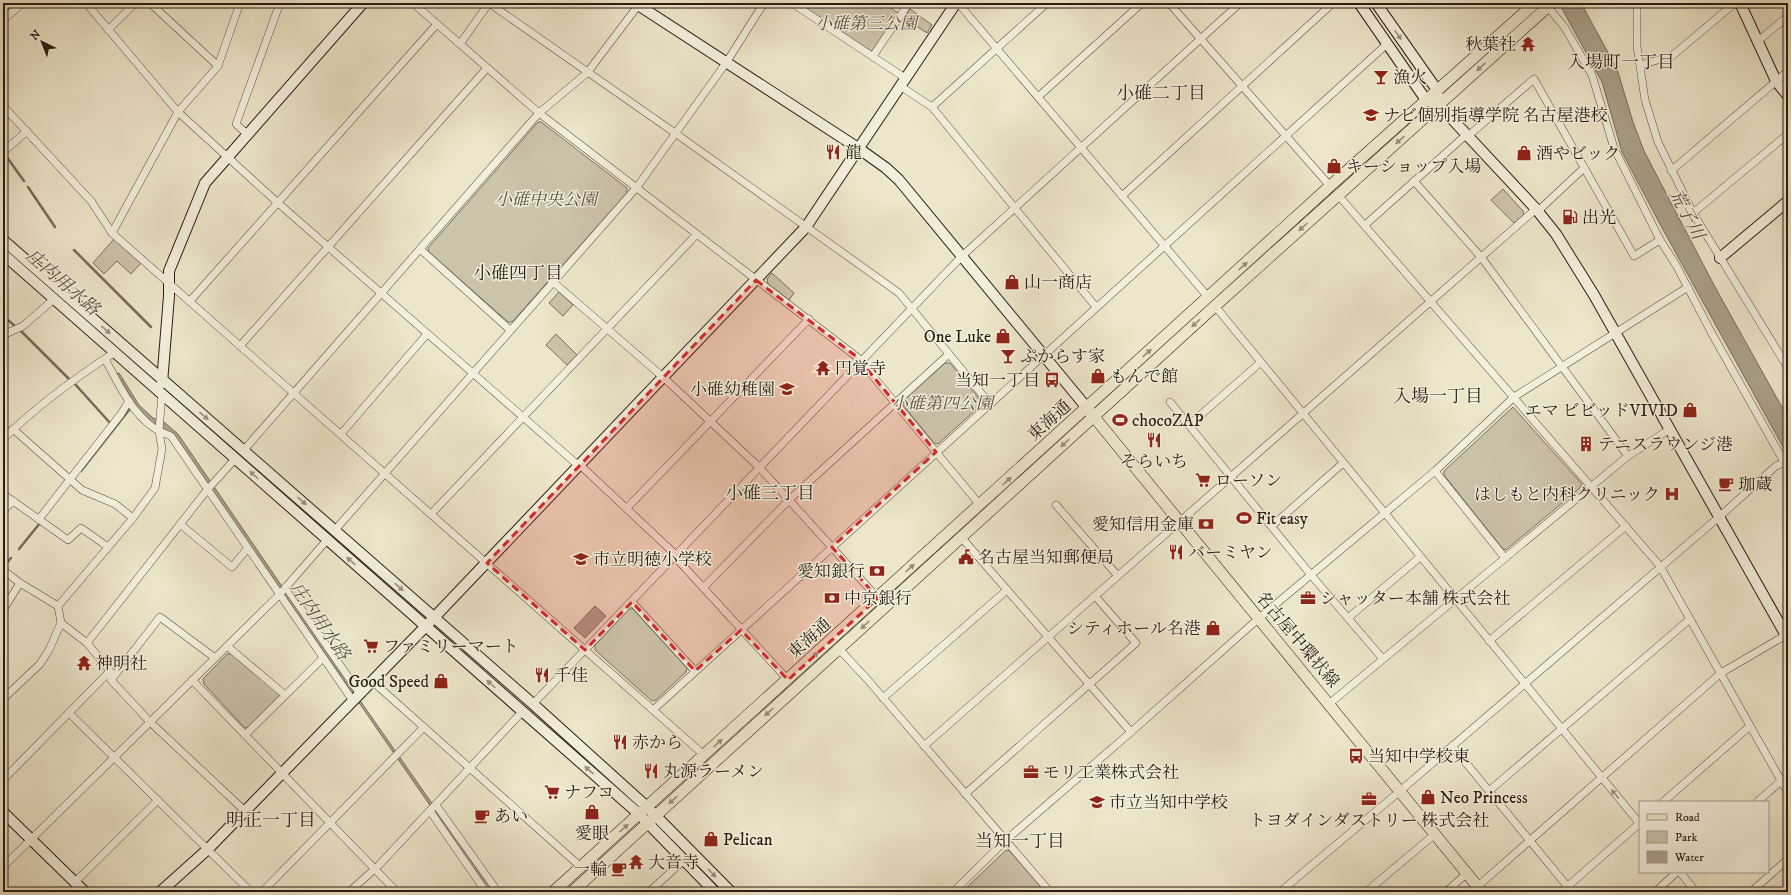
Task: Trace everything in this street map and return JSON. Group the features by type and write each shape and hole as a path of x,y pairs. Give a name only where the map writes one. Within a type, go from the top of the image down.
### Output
{"main road":[{"path":"1090,412 1212,301 1330,186 1535,3"},
{"path":"1212,301 1338,195 1550,5"},
{"name":"東海通","path":"572,892 839,649 881,602 980,505 1090,412"},
{"name":"東海通","path":"553,892 788,680 961,537 1090,412"},
{"name":"名古屋中環状線","path":"1090,412 1179,523 1480,889"}],"street":[{"path":"3,20 23,3"},
{"path":"86,3 178,112 381,294 580,465 627,508 675,556 788,680"},
{"path":"108,30 135,3"},
{"path":"150,3 218,66"},
{"path":"112,233 178,112 218,66 240,3"},
{"path":"247,134 236,124 280,3"},
{"path":"58,606 133,518 155,488 162,449 159,429 169,271 205,183 363,3"},
{"path":"413,3 539,113 862,362 980,505"},
{"path":"460,44 489,3 587,73 675,133 899,293 990,404"},
{"path":"335,530 636,187 726,63 764,3"},
{"path":"792,3 873,56 932,107 1096,307"},
{"path":"873,56 910,3"},
{"path":"160,892 208,849 372,682 806,227 957,3 1212,301 1260,362 1639,822"},
{"path":"932,107 1047,3"},
{"path":"1038,97 1142,3"},
{"path":"1169,3 1330,186"},
{"path":"533,704 962,256 1240,3"},
{"path":"1122,196 1333,3"},
{"path":"1359,3 1426,100 1439,104 1537,210 1556,234 1616,333 1787,637 1721,673 1530,841 1480,889"},
{"path":"1376,3 1437,90 1439,104"},
{"path":"1637,3 1637,46 1645,100 1650,120 1671,171 1693,213 1788,368"},
{"path":"1640,65 1672,56 1735,3"},
{"path":"1740,3 1776,81 1788,96"},
{"path":"87,643 209,487 240,454 539,113 587,73 638,4 858,148 900,180 1090,412"},
{"path":"1280,892 1400,791 1660,566 1719,517 1776,466 1787,464 1711,332 1676,265 1660,240 1614,148 1592,75 1550,5"},
{"path":"1758,41 1788,16"},
{"path":"190,301 437,24"},
{"path":"653,710 1387,44"},
{"path":"240,346 327,246 488,68"},
{"path":"1671,171 1788,71"},
{"path":"1365,225 1467,135 1534,79 1634,256 1660,240"},
{"path":"3,106 91,201 112,233 704,755"},
{"path":"3,152 27,131"},
{"path":"1693,213 1788,134"},
{"path":"924,746 1584,168"},
{"path":"1414,181 1481,257 1628,456"},
{"path":"1338,195 1660,566 1788,793"},
{"path":"1720,258 1788,201"},
{"path":"431,514 697,234"},
{"path":"3,240 162,380 327,540 522,712 643,810"},
{"path":"420,249 510,330"},
{"path":"3,254 162,393 335,530 533,704 652,819 731,892"},
{"path":"552,281 663,377 760,468 881,602"},
{"path":"953,892 1006,840 1131,732 1258,619 1435,471 1514,396 1688,287"},
{"path":"3,335 23,326 54,298"},
{"path":"627,508 808,319"},
{"path":"341,434 427,334"},
{"path":"3,439 13,429 73,380 115,352"},
{"path":"703,588 789,500 949,354"},
{"path":"105,359 129,401 146,421 171,436 209,487 247,549 283,590 357,697"},
{"path":"1189,425 1260,362"},
{"path":"39,519 121,414 129,401"},
{"path":"1170,402 1311,575 1383,659"},
{"path":"13,429 82,490 115,504 133,518"},
{"path":"1329,704 1628,456 1670,429"},
{"path":"1272,526 1343,463"},
{"path":"1435,471 1505,558"},
{"path":"3,494 68,540 81,528 108,548"},
{"path":"3,511 13,501"},
{"path":"1056,506 1118,576"},
{"path":"180,524 232,567 247,549"},
{"path":"1489,640 1626,526"},
{"path":"961,537 1131,732"},
{"path":"3,867 283,590 327,540"},
{"path":"1348,618 1420,557"},
{"path":"3,570 20,583 58,606 61,623 49,650 40,664 4,696"},
{"path":"3,610 20,583"},
{"path":"283,590 323,658 357,697"},
{"path":"883,698 1007,590"},
{"path":"965,794 1136,643 1095,596"},
{"path":"632,602 695,672"},
{"path":"111,680 160,617 215,658"},
{"path":"1490,791 1690,619"},
{"path":"61,623 87,643 110,671 111,680 150,722 245,811"},
{"path":"227,646 285,695"},
{"path":"839,649 1050,892"},
{"path":"245,735 323,658"},
{"path":"3,780 110,671"},
{"path":"192,680 397,892"},
{"path":"372,682 581,867"},
{"path":"349,892 375,869 522,712"},
{"path":"69,713 251,892"},
{"path":"1664,801 1750,726"},
{"path":"262,892 424,727"},
{"path":"1452,746 1570,889 1639,824"},
{"path":"1758,801 1788,775"},
{"path":"75,882 158,800"},
{"path":"433,808 486,892"},
{"path":"433,808 498,892"},
{"path":"3,812 85,892"},
{"path":"652,819 684,860 715,892"},
{"path":"1366,892 1435,834"},
{"path":"649,892 684,860"},
{"path":"1751,892 1788,860"},
{"path":"1655,892 1677,873"},
{"path":"1679,873 1696,892"},
{"path":"1446,892 1467,874"}],"highlighted area":[{"path":"756,280 857,357 936,452 832,547 878,598 788,680 741,630 695,671 632,602 585,650 487,563"}],"green space":[{"name":"小碓第三公園","path":"798,3 884,3 898,13 871,51"},
{"path":"910,9 932,25 927,33 904,18"},
{"name":"小碓中央公園","path":"538,122 541,122 627,188 627,193 512,322 508,322 429,252 428,248"},
{"path":"1503,189 1523,211 1524,215 1514,223 1491,200"},
{"path":"114,239 141,263 131,274 117,261 104,274 93,263"},
{"path":"772,273 794,293 789,300 768,284 767,279"},
{"path":"559,292 573,305 563,316 549,303"},
{"path":"556,334 577,355 567,365 546,345"},
{"name":"小碓第四公園","path":"945,363 950,363 981,401 980,406 938,444 934,443 903,405 904,400"},
{"path":"1513,407 1582,484 1580,488 1506,550 1503,549 1444,475 1444,471"},
{"path":"629,609 633,609 687,668 686,672 656,700 652,701 595,650 595,645"},
{"path":"227,654 233,654 280,695 280,697 248,727 245,728 204,684 203,679"},
{"path":"1009,850 1045,892 962,892 1005,851"}],"water":[{"path":"1559,3 1581,3 1617,69 1633,122 1644,151 1715,287 1788,418 1788,456 1661,226 1622,152 1602,82"},
{"path":"119,373 139,405 153,418 164,422 178,434 361,702 494,892 490,892 175,437 149,421 117,374"},
{"path":"595,606 606,616 585,638 574,628"}],"waterway":[{"path":"6,156 24,181"},
{"path":"28,187 55,227"},
{"path":"74,250 151,327"},
{"path":"3,316 15,326"},
{"path":"20,330 69,379"},
{"path":"74,383 111,424"},
{"path":"81,471 129,410"},
{"path":"19,549 40,523"},
{"path":"4,566 11,558"}],"place":[{"name":"秋葉社","path":"1528,44"},
{"name":"漁火","path":"1381,77"},
{"name":"ナビ個別指導学院 名古屋港校","path":"1371,115"},
{"name":"龍","path":"833,152"},
{"name":"酒やビック","path":"1524,153"},
{"name":"キーショップ入場","path":"1334,166"},
{"name":"出光","path":"1570,217"},
{"name":"山一商店","path":"1012,282"},
{"name":"One Luke","path":"1003,336"},
{"name":"ぷからす家","path":"1008,356"},
{"name":"円覚寺","path":"823,368"},
{"name":"もんで館","path":"1098,376"},
{"name":"当知一丁目","path":"1052,380"},
{"name":"小碓幼稚園","path":"787,389"},
{"name":"エマ ビビッドVIVID","path":"1690,410"},
{"name":"chocoZAP","path":"1120,420"},
{"name":"そらいち","path":"1154,440"},
{"name":"テニスラウンジ港","path":"1586,444"},
{"name":"ローソン","path":"1203,480"},
{"name":"珈蔵","path":"1726,484"},
{"name":"はしもと内科クリニック","path":"1672,494"},
{"name":"Fit easy","path":"1244,518"},
{"name":"愛知信用金庫","path":"1206,524"},
{"name":"バーミヤン","path":"1176,552"},
{"name":"名古屋当知郵便局","path":"966,557"},
{"name":"市立明徳小学校","path":"581,559"},
{"name":"愛知銀行","path":"877,571"},
{"name":"中京銀行","path":"832,598"},
{"name":"シャッター本舗 株式会社","path":"1308,598"},
{"name":"シティホール名港","path":"1213,628"},
{"name":"ファミリーマート","path":"371,646"},
{"name":"神明社","path":"84,663"},
{"name":"千佳","path":"542,675"},
{"name":"Good Speed","path":"441,681"},
{"name":"赤から","path":"620,742"},
{"name":"当知中学校東","path":"1356,756"},
{"name":"丸源ラーメン","path":"651,771"},
{"name":"モリ工業株式会社","path":"1031,772"},
{"name":"ナフコ","path":"552,792"},
{"name":"Neo Princess","path":"1428,797"},
{"name":"トヨダインダストリー 株式会社","path":"1369,799"},
{"name":"市立当知中学校","path":"1097,802"},
{"name":"愛眼","path":"592,812"},
{"name":"あい","path":"482,816"},
{"name":"Pelican","path":"711,839"},
{"name":"大音寺","path":"636,862"},
{"name":"一輪","path":"619,869"}],"district":[{"name":"入場町一丁目","path":"1621,62"},
{"name":"小碓二丁目","path":"1161,93"},
{"name":"小碓四丁目","path":"518,273"},
{"name":"入場一丁目","path":"1438,396"},
{"name":"小碓三丁目","path":"770,493"},
{"name":"明正一丁目","path":"271,820"},
{"name":"当知一丁目","path":"1020,841"}],"water label":[{"name":"荒子川","path":"1687,214"},
{"name":"庄内用水路","path":"63,282"},
{"name":"庄内用水路","path":"320,621"}]}
